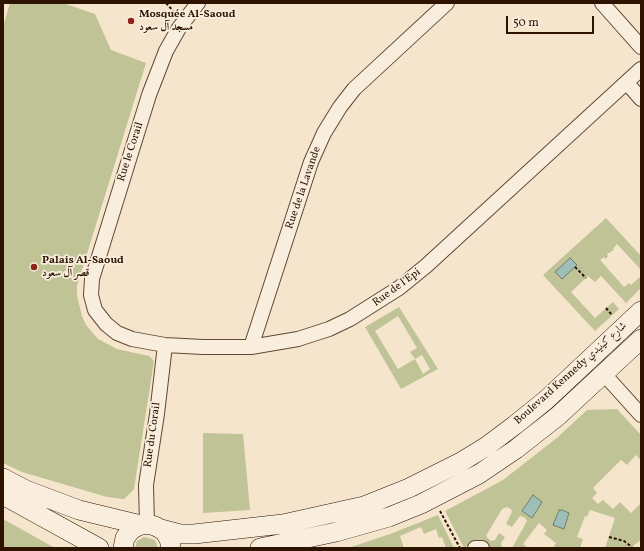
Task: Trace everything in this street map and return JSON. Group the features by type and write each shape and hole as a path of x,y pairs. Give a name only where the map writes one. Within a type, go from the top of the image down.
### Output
{"main road":[{"name":"Boulevard Kennedy شارع كينيدي","path":"3,478 26,490 79,510 187,534 283,524 364,506 409,488 461,462 506,432 546,400 641,311"},
{"name":"Boulevard Kennedy شارع كينيدي","path":"263,548 329,534 374,522 422,504 485,470 522,445 558,416 641,339"},
{"path":"3,495 99,548"},
{"path":"123,548 124,540 129,533 150,526 168,536 171,548"}],"street":[{"name":"Rue le Corail","path":"95,310 91,295 92,279 149,95 166,51 198,3"},
{"name":"Rue de la Lavande","path":"251,347 310,162 324,133 340,107 354,89 447,3"},
{"path":"602,3 641,47"},
{"name":"Rue de l'Epi","path":"95,310 106,324 132,340 165,345 251,347 298,339 329,329 372,306 399,288 432,261 641,70"},
{"path":"627,83 641,99"},
{"name":"Rue du Corail","path":"150,526 146,485 157,414 165,345"},
{"path":"604,374 641,415"},
{"path":"475,548 482,548"}],"path":[{"path":"575,267 586,278"},
{"path":"606,308 612,315"},
{"path":"440,510 460,548"},
{"path":"609,537 624,541 632,547"}],"green space":[{"path":"10,3 63,3 95,14 111,50 146,63 77,286 77,296 82,316 86,325 98,339 117,349 149,356 154,361 134,489 124,499 107,497 22,472 3,463 3,27"},
{"path":"606,218 641,256 641,270 617,244 613,249 614,250 607,254 608,256 606,259 604,257 600,260 624,287 629,283 631,285 641,276 641,288 626,303 601,276 595,282 588,276 571,292 595,318 613,302 619,309 595,331 543,275"},
{"path":"399,307 438,369 401,389 365,327","holes":["398,316 417,348 410,352 415,359 398,369 375,331","422,355 430,369 423,374 415,359"]},
{"path":"617,409 641,435 641,460 636,455 627,465 621,460 593,488 597,493 592,498 598,504 603,500 613,509 620,502 631,513 641,503 641,540 630,548 605,548 615,518 590,510 587,517 585,516 577,537 583,539 580,548 553,548 556,543 544,534 547,530 539,523 523,544 528,548 512,548 527,521 525,518 520,516 512,527 506,524 512,512 511,509 507,507 502,509 486,536 491,541 495,540 499,533 505,537 501,543 502,548 491,548 481,541 473,542 464,548 445,511 503,480 558,437 587,410","holes":["533,496 542,502 532,518 522,511","558,510 562,510 569,514 564,529 554,525"]},
{"path":"203,433 243,434 250,510 203,513"},
{"path":"438,515 454,548 446,548 442,537 439,538 436,529 424,534 421,527 400,536 404,548 348,548 390,534"},
{"path":"3,519 55,548 3,548"},
{"path":"144,537 155,540 158,548 135,548 137,541"}],"water":[{"path":"570,258 577,265 562,279 555,272"},
{"path":"533,495 542,502 532,518 522,511"},
{"path":"559,510 569,513 564,529 553,525"}],"place":[{"name":"Mosquée Al-Saoud مسجد آل سعود","path":"131,21"},
{"name":"Palais Al-Saoud قصر آل سعود","path":"34,267"}]}
